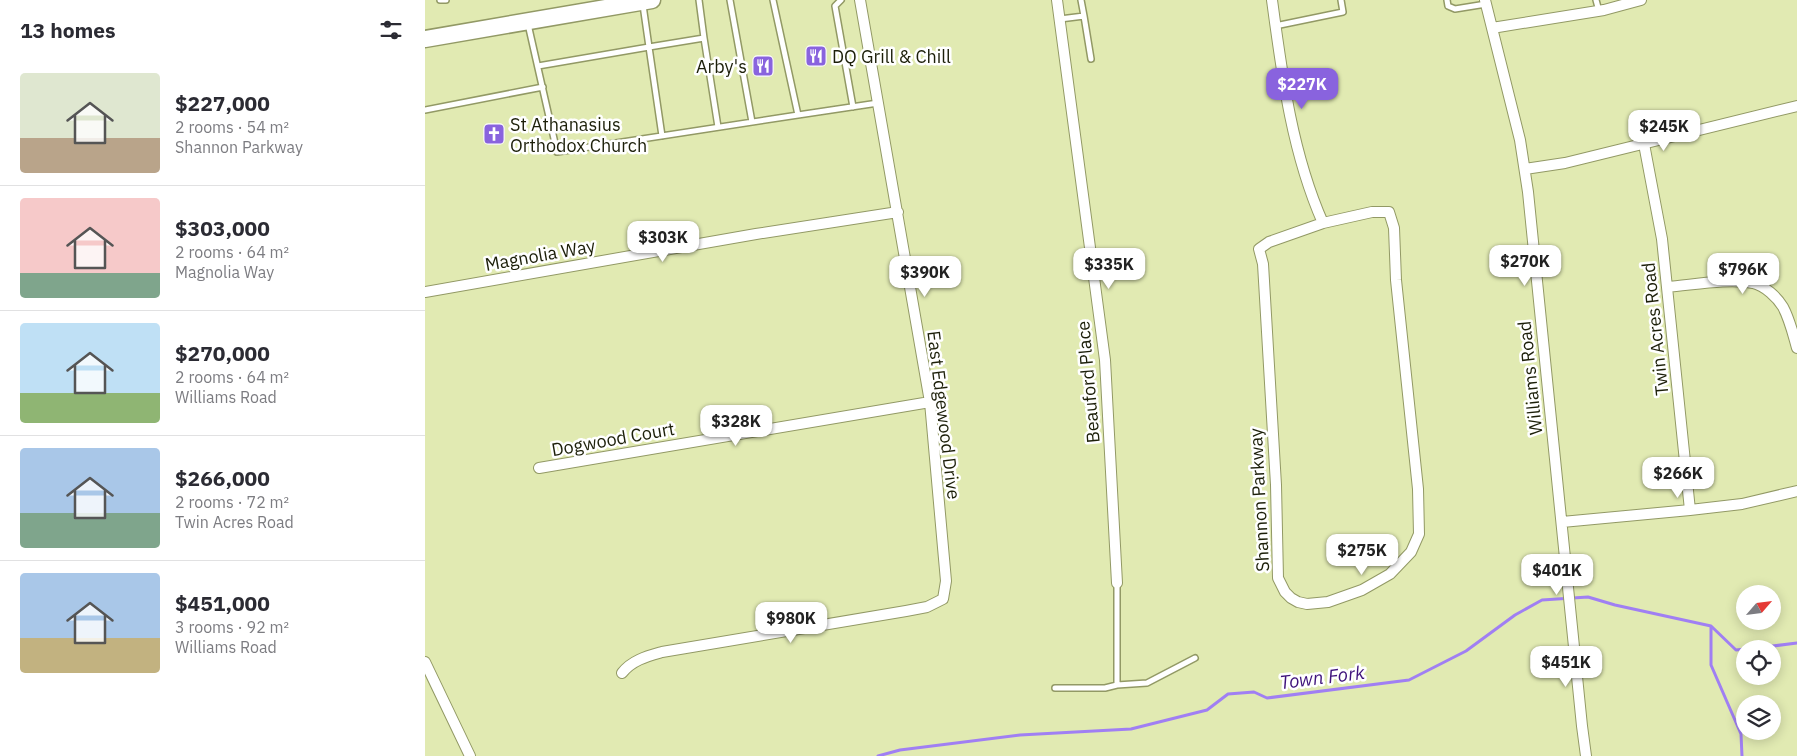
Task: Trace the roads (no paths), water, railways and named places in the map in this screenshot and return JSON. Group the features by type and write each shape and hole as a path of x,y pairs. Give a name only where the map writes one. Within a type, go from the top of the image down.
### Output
{"main road":[{"path":"425,39 642,1"}],"street":[{"name":"East Edgewood Drive","path":"622,673 641,659 662,652 906,611 935,604 943,598 946,581 930,402 860,0"},
{"name":"Beauford Place","path":"1057,0 1105,360 1117,583"},
{"path":"1272,0 1295,142 1310,192 1323,224"},
{"path":"1492,28 1599,11 1641,0"},
{"name":"Williams Road","path":"1485,2 1516,123 1533,226 1561,522 1586,756"},
{"path":"1525,170 1565,163 1797,106"},
{"name":"Twin Acres Road","path":"1644,144 1662,239 1690,510"},
{"name":"Magnolia Way","path":"425,292 756,234 898,212"},
{"name":"Shannon Parkway","path":"1372,212 1389,212 1392,219 1396,280 1418,489 1419,534 1411,552 1390,574 1362,590 1328,602 1307,604 1291,598 1285,592 1278,578 1276,485 1265,292 1263,264 1259,249 1269,242 1323,224 1372,212"},
{"path":"1667,287 1734,282 1762,287 1770,292 1782,306 1791,324 1797,348"},
{"name":"Dogwood Court","path":"539,468 930,402"},
{"path":"1561,522 1742,504 1797,491"},
{"path":"425,662 470,756"}],"lane":[{"path":"440,0 446,0"},
{"path":"699,0 718,127"},
{"path":"730,0 752,122"},
{"path":"773,0 798,116"},
{"path":"841,0 835,6 853,107"},
{"path":"1081,0 1091,60"},
{"path":"1275,26 1343,12 1341,0"},
{"path":"1447,0 1448,6 1455,9 1485,2"},
{"path":"1596,0 1599,11"},
{"path":"642,1 662,136"},
{"path":"1060,19 1084,16"},
{"path":"528,21 557,152 879,102"},
{"path":"538,66 704,38"},
{"path":"425,110 543,88"},
{"path":"1117,583 1117,685"},
{"path":"1055,688 1105,688 1117,685 1147,683 1195,658"}],"waterway":[{"name":"Town Fork","path":"878,756 900,750 1020,735 1131,729 1207,710 1228,694 1254,692 1267,698 1409,680 1466,651 1515,615 1542,600 1588,597 1615,605 1711,626 1736,650"},
{"path":"1711,626 1711,665 1741,734 1742,756"},
{"name":"Town Fork","path":"1781,645 1797,643"}],"place":[{"name":"DQ Grill & Chill","path":"816,56"},
{"name":"Arby's","path":"763,66"},
{"name":"St Athanasius Orthodox Church","path":"494,134"}]}
